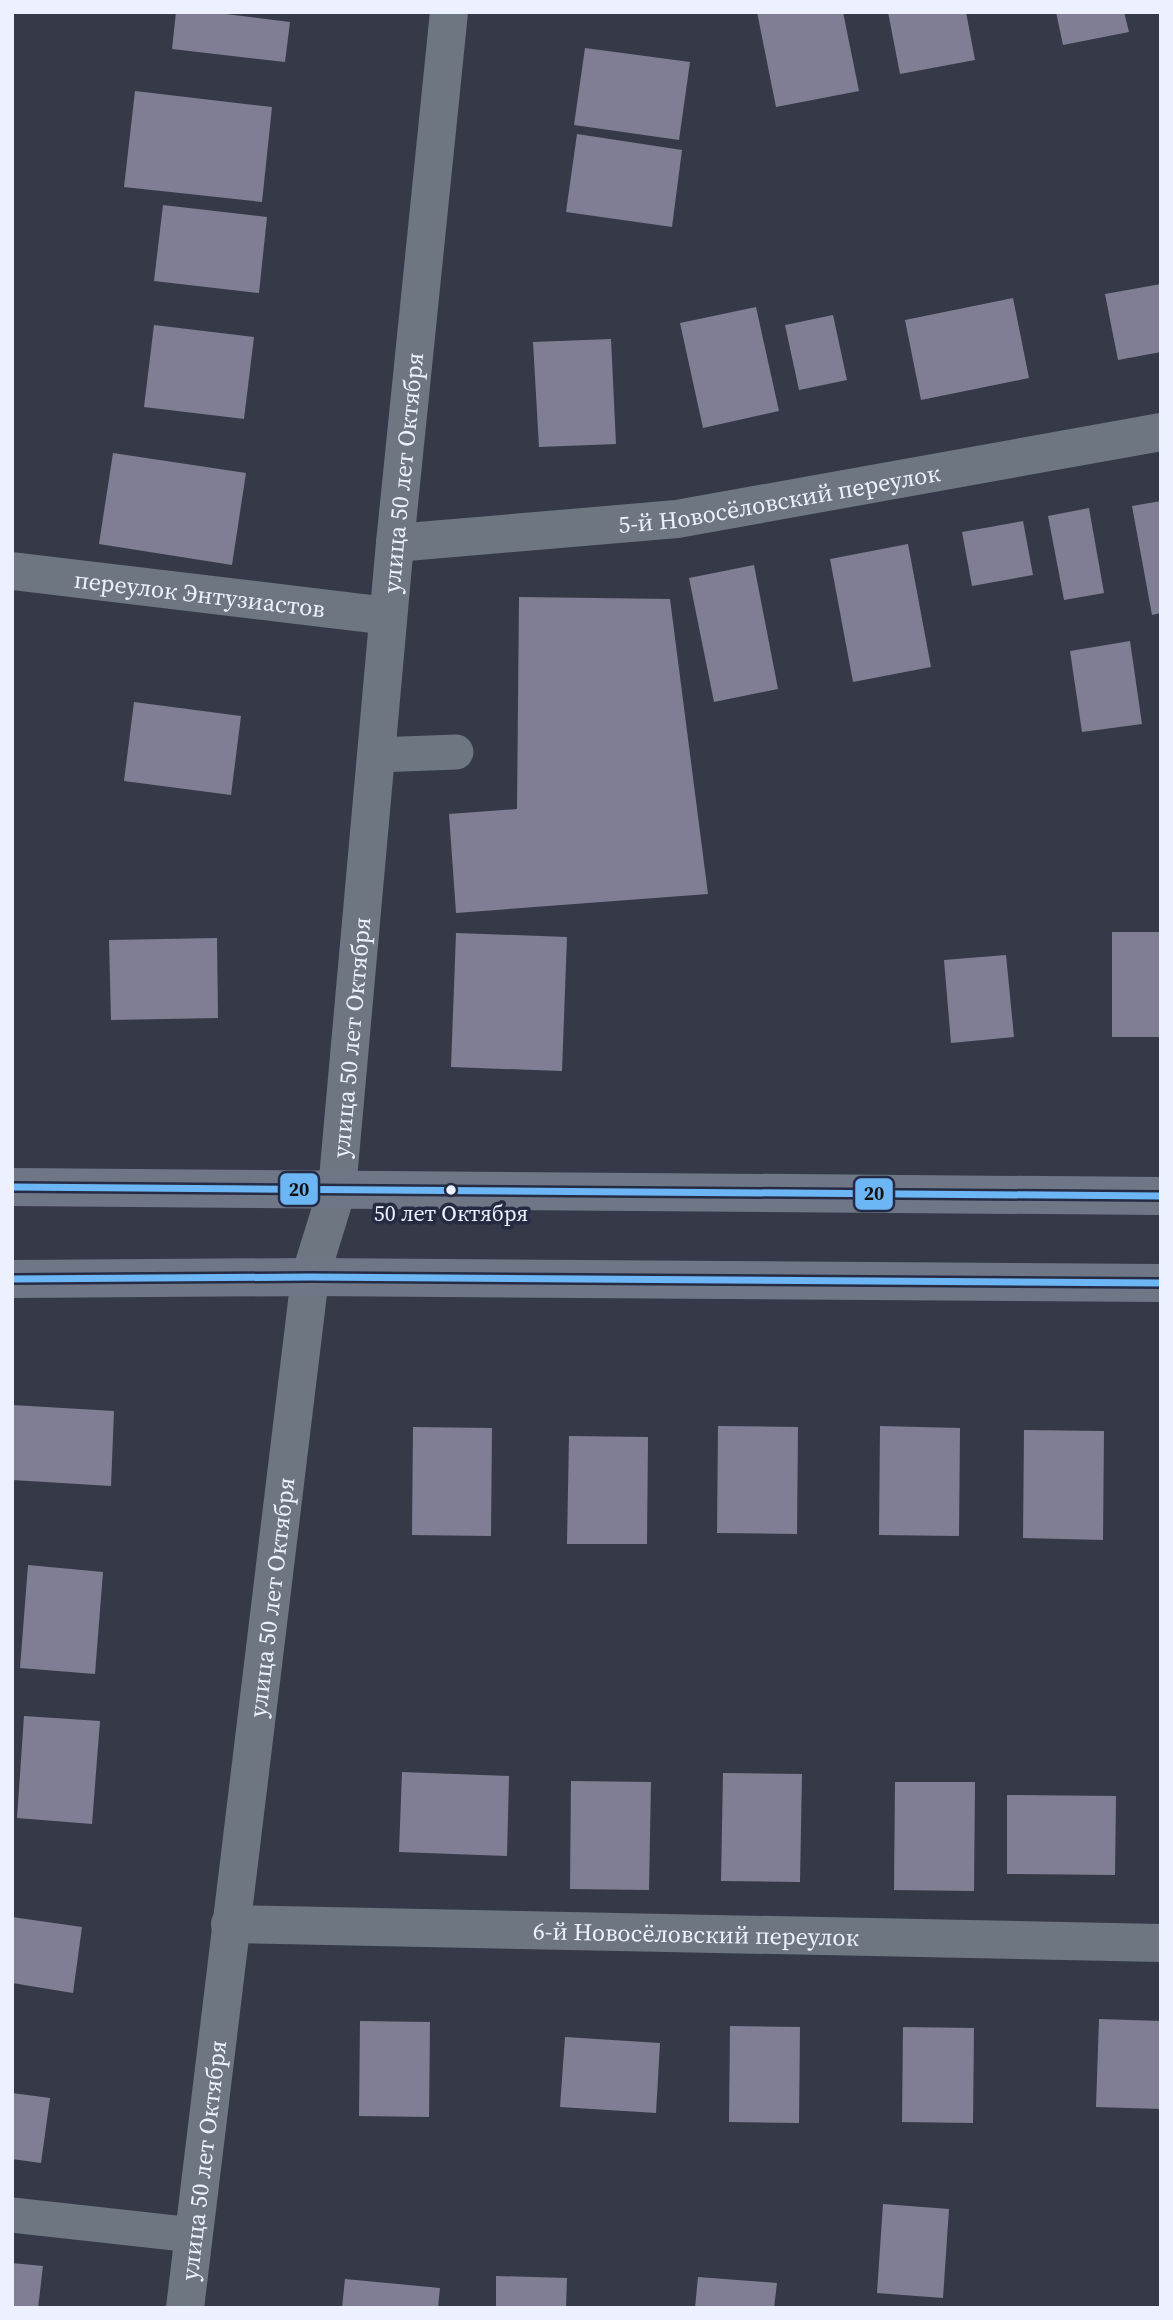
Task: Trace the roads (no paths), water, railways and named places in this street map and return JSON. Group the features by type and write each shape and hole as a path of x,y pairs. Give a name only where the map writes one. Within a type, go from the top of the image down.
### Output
{"main road":[{"path":"12,1187 1161,1195"},
{"path":"12,1279 310,1277 1161,1283"}],"street":[{"name":"улица 50 лет Октября","path":"185,2308 310,1277 337,1190 388,616 449,12"},
{"name":"5-й Новосёловский переулок","path":"395,543 677,519 1161,432"},
{"name":"переулок Энтузиастов","path":"12,571 388,616"},
{"name":"6-й Новосёловский переулок","path":"230,1924 1161,1943"}],"lane":[{"path":"376,755 456,752"},
{"path":"12,2216 193,2235"}],"place":[{"name":"50 лет Октября","path":"451,1190"}]}
